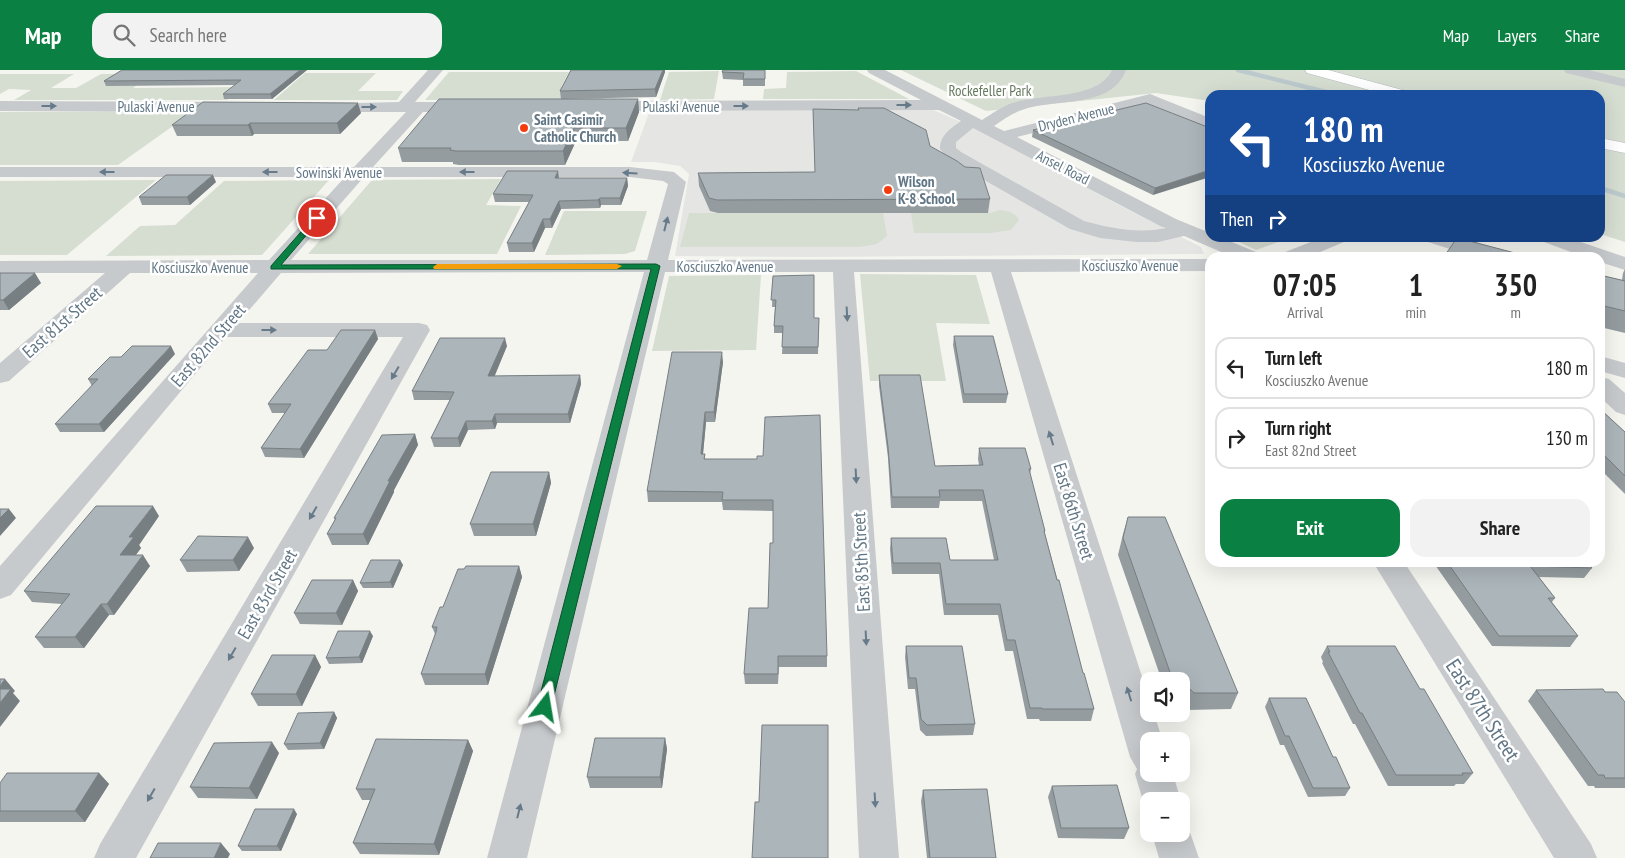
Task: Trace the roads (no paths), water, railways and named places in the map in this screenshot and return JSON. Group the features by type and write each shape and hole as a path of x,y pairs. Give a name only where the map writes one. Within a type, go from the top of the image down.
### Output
{"main road":[{"path":"1312,70 1386,90"},
{"path":"1605,144 1625,148"}],"street":[{"name":"East 82nd Street","path":"0,587 358,172 411,107 436,70"},
{"name":"Ansel Road","path":"874,70 1186,230 1205,238"},
{"path":"1119,70 1116,80 1101,90 1020,106 978,123 952,136 948,141 948,149 955,156 1068,220 1100,232 1136,236 1158,236 1186,230"},
{"path":"1571,70 1625,83"},
{"name":"Dryden Avenue","path":"1003,136 1150,99 1205,122"},
{"name":"Pulaski Avenue","path":"588,106 656,114 765,114 830,108 942,105"},
{"name":"Pulaski Avenue","path":"0,106 245,107"},
{"path":"304,107 489,107"},
{"path":"810,112 830,108 846,112 847,117"},
{"path":"952,136 1034,181"},
{"name":"Sowinski Avenue","path":"0,172 630,172 668,176 677,182 656,266"},
{"path":"1093,213 1136,236"},
{"name":"Ansel Road","path":"1215,242 1239,252"},
{"path":"1302,252 1327,242"},
{"path":"1467,242 1489,252"},
{"path":"1562,242 1590,252"},
{"path":"1605,258 1623,264"},
{"path":"1605,270 1623,264"},
{"name":"East 85th Street","path":"843,265 879,858"},
{"name":"East 86th Street","path":"999,265 1141,732"},
{"name":"Kosciuszko Avenue","path":"0,267 1203,265"},
{"path":"507,858 656,266"},
{"name":"East 81st Street","path":"0,376 124,268"},
{"name":"East 83rd Street","path":"114,858 419,330 220,330"},
{"path":"1605,365 1625,371"},
{"path":"1605,389 1625,407"},
{"name":"East 87th Street","path":"1391,567 1577,858"},
{"path":"1174,842 1179,858"}],"waterway":[{"path":"1238,70 1318,90"},
{"path":"1605,190 1625,196"}],"place":[{"name":"Saint Casimir Catholic Church","path":"524,128"},
{"name":"Wilson K-8 School","path":"888,190"}],"park label":[{"name":"Rockefeller Park","path":"990,90"}]}
